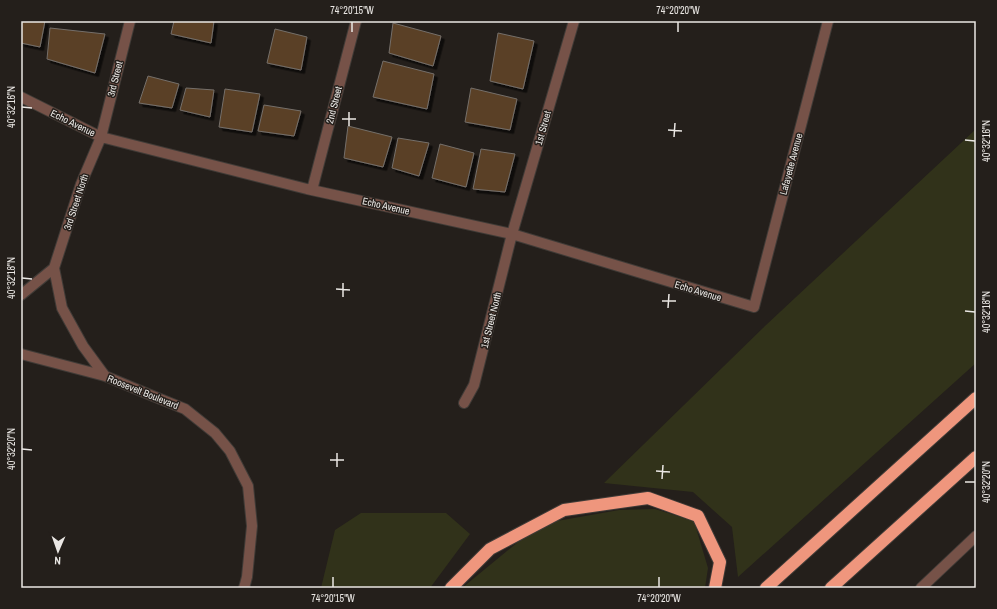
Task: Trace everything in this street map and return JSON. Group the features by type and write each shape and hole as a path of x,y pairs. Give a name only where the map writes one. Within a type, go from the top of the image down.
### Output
{"highway":[{"path":"766,588 976,398"},
{"path":"832,588 976,458"},
{"path":"451,588 490,550 564,510 648,498 698,516 720,562 715,588"}],"street":[{"name":"3rd Street","path":"100,137 130,21"},
{"name":"2nd Street","path":"312,190 356,21"},
{"name":"1st Street","path":"512,234 574,21"},
{"name":"Lafayette Avenue","path":"754,308 828,21"},
{"name":"Echo Avenue","path":"21,97 100,137 312,190 512,234 754,308"},
{"name":"3rd Street North","path":"100,137 81,184 54,268 62,308 83,346 105,376"},
{"name":"1st Street North","path":"464,403 474,385 512,234"},
{"path":"21,295 54,268"},
{"name":"Roosevelt Boulevard","path":"21,354 105,376 185,409 215,433 230,451 248,486 252,526 248,577 244,588"},
{"path":"921,588 976,536"}],"green space":[{"path":"976,129 976,363 738,577 732,527 693,492 604,483 765,326"},
{"path":"655,509 694,521 708,568 705,588 462,588 518,542 557,521 619,510"},
{"path":"361,513 446,513 470,534 430,588 321,588 335,530"}],"building":[{"path":"21,21 45,21 40,47 21,43"},
{"path":"174,21 214,21 211,43 171,34"},
{"path":"393,23 441,36 433,66 389,53"},
{"path":"50,28 105,34 95,73 47,59"},
{"path":"275,29 307,37 301,70 267,63"},
{"path":"498,33 534,41 523,89 490,81"},
{"path":"383,61 434,74 427,109 373,97"},
{"path":"148,76 179,84 172,108 139,103"},
{"path":"186,88 214,90 210,117 180,110"},
{"path":"471,88 517,99 510,130 465,122"},
{"path":"225,89 260,94 252,132 219,127"},
{"path":"264,105 301,111 294,136 258,131"},
{"path":"348,126 392,137 383,167 344,158"},
{"path":"398,138 429,143 419,176 392,168"},
{"path":"440,144 474,153 466,187 432,178"},
{"path":"481,149 515,154 505,192 473,189"}]}
